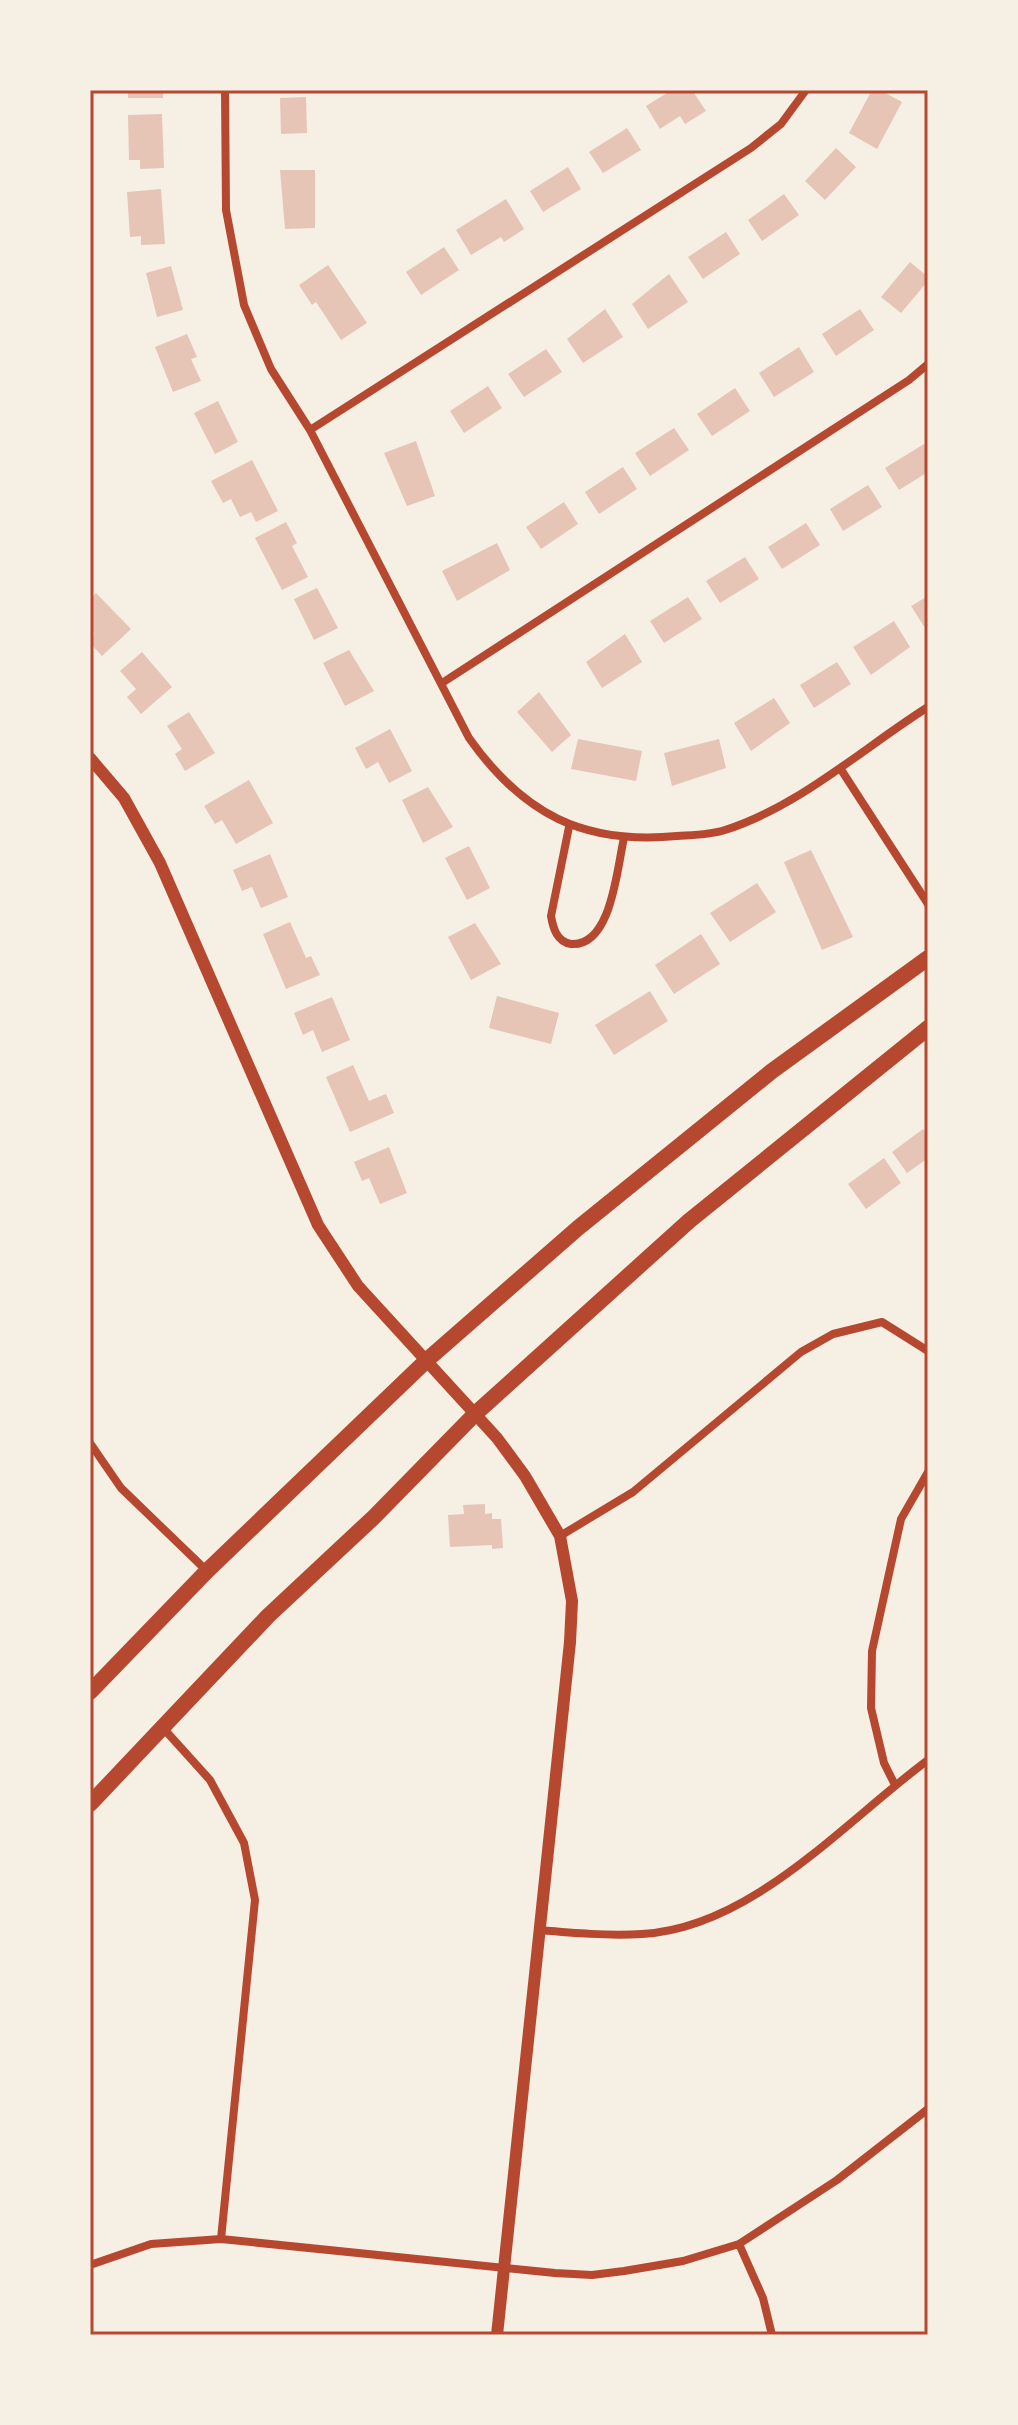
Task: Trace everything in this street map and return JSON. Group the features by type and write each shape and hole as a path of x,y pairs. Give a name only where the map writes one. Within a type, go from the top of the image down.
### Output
{"main road":[{"path":"90,1692 207,1571 427,1360 578,1228 772,1071 928,958"},
{"path":"90,1804 268,1616 374,1517 475,1414 689,1221 928,1028"}],"street":[{"path":"225,90 226,210 244,305 271,369 310,430 469,738 492,770 519,795 569,827 624,838 723,831 759,815 840,768 928,707"},
{"path":"310,430 751,148 781,124 806,90"},
{"path":"442,683 896,389 928,364"},
{"path":"90,758 124,798 160,863 318,1225 358,1286 475,1414 525,1476 560,1536 572,1601 571,1629 497,2335"},
{"path":"840,768 928,904"},
{"path":"569,827 551,916 553,930 562,941 573,944 585,942 600,930 624,838"},
{"path":"560,1536 633,1492 801,1352 833,1334 882,1322 928,1351"},
{"path":"90,1443 121,1488 207,1571"},
{"path":"895,1785 884,1763 871,1708 872,1651 901,1519 928,1472"},
{"path":"164,1729 217,1792 244,1843 255,1900 221,2239"},
{"path":"539,1930 644,1935 718,1916 774,1885 928,1760"},
{"path":"90,2265 151,2244 221,2239 592,2275 683,2261 739,2244 837,2180 928,2109"},
{"path":"739,2244 763,2298 772,2335"}],"building":[{"path":"128,90 163,90 163,98 128,98"},
{"path":"672,90 692,90 706,111 685,124 680,116 660,129 646,106"},
{"path":"872,90 880,90 902,102 877,149 849,133"},
{"path":"306,97 307,133 281,134 280,98"},
{"path":"162,114 164,168 140,169 140,160 129,160 128,115"},
{"path":"627,128 641,150 603,173 589,152"},
{"path":"836,148 856,167 825,200 805,181"},
{"path":"568,167 581,189 543,212 530,191"},
{"path":"280,170 315,170 315,228 285,229"},
{"path":"161,189 165,244 141,245 141,236 130,237 127,192"},
{"path":"784,194 799,215 762,241 748,220"},
{"path":"506,199 524,229 504,242 501,237 471,255 456,230"},
{"path":"726,232 740,254 703,279 688,257"},
{"path":"444,247 459,270 421,295 406,272"},
{"path":"910,262 928,277 928,281 901,313 881,297"},
{"path":"328,265 367,323 341,340 316,302 312,305 299,285"},
{"path":"171,266 183,310 157,317 146,273"},
{"path":"669,274 688,302 648,329 632,304"},
{"path":"605,309 623,337 583,363 567,339"},
{"path":"860,309 874,330 836,356 822,334"},
{"path":"187,334 197,357 191,359 201,381 173,392 155,347"},
{"path":"799,347 814,372 774,397 759,373"},
{"path":"546,349 562,372 524,397 508,374"},
{"path":"488,386 502,408 464,433 450,411"},
{"path":"735,388 750,411 712,436 697,414"},
{"path":"218,401 238,442 215,454 194,413"},
{"path":"674,428 689,450 650,476 635,453"},
{"path":"416,441 435,496 407,506 384,453"},
{"path":"924,444 928,451 928,472 899,490 885,468"},
{"path":"252,460 278,511 256,522 251,512 240,517 231,499 223,503 211,481"},
{"path":"623,467 637,489 599,514 585,492"},
{"path":"868,485 882,507 843,531 830,509"},
{"path":"564,502 578,524 541,549 526,527"},
{"path":"286,522 297,543 292,546 308,577 282,590 255,538"},
{"path":"806,523 820,545 782,569 768,547"},
{"path":"497,543 510,570 457,601 442,571"},
{"path":"745,557 759,579 720,603 706,581"},
{"path":"317,588 338,628 314,640 294,599"},
{"path":"96,593 131,629 102,656 90,643 94,633 90,629 90,599"},
{"path":"928,596 928,626 925,628 911,606"},
{"path":"688,597 702,619 664,643 650,621"},
{"path":"894,621 910,647 871,675 853,647"},
{"path":"625,634 642,662 602,688 586,662"},
{"path":"349,650 374,691 345,706 323,663"},
{"path":"142,652 172,687 141,714 127,697 136,689 120,671"},
{"path":"837,662 851,684 814,708 800,685"},
{"path":"539,692 571,735 552,752 517,712"},
{"path":"774,698 790,723 751,751 734,723"},
{"path":"189,712 215,753 185,771 175,754 182,749 167,726"},
{"path":"390,729 412,771 389,783 378,762 366,769 355,748"},
{"path":"578,739 642,751 636,781 571,769"},
{"path":"719,739 726,768 672,786 664,753"},
{"path":"249,780 273,823 236,844 222,820 215,824 204,806"},
{"path":"428,787 453,827 423,843 402,800"},
{"path":"469,846 490,888 467,900 445,858"},
{"path":"811,850 853,937 822,950 784,862"},
{"path":"270,854 288,897 261,908 252,887 242,891 233,870"},
{"path":"757,883 776,912 730,942 710,913"},
{"path":"290,922 306,958 311,956 320,975 286,989 263,934"},
{"path":"475,923 501,964 471,980 448,937"},
{"path":"701,934 720,964 674,994 655,965"},
{"path":"650,991 668,1021 614,1055 595,1025"},
{"path":"497,996 559,1013 551,1044 489,1028"},
{"path":"332,997 350,1040 322,1052 313,1030 303,1035 294,1013"},
{"path":"353,1065 369,1101 386,1094 394,1113 350,1132 326,1077"},
{"path":"923,1129 928,1136 928,1158 907,1173 892,1152"},
{"path":"389,1147 407,1193 380,1204 369,1178 362,1181 354,1162"},
{"path":"884,1158 901,1183 866,1209 848,1184"},
{"path":"485,1504 485,1514 492,1513 492,1519 501,1519 503,1548 492,1549 492,1545 450,1547 448,1515 464,1514 463,1505"}]}
